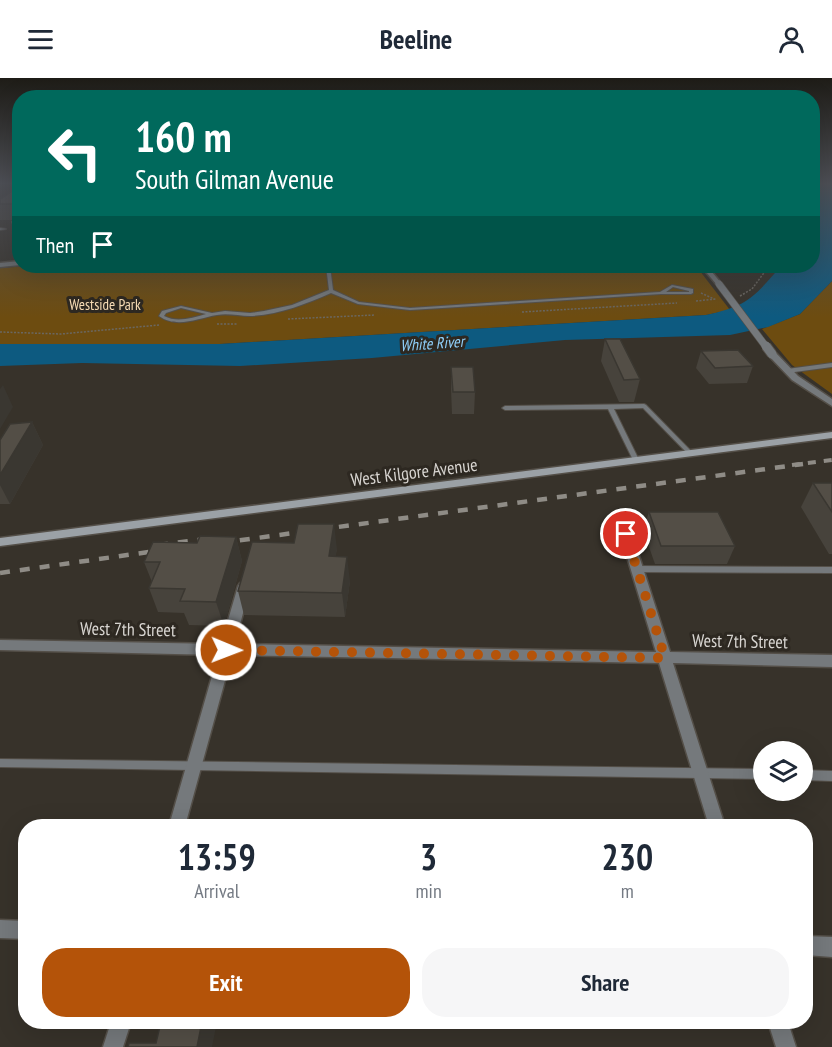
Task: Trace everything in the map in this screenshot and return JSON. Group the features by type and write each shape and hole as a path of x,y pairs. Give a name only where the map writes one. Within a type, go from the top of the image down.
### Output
{"main road":[{"name":"West Kilgore Avenue","path":"0,542 832,435"}],"street":[{"path":"710,273 772,354 788,371 832,403"},
{"path":"626,534 715,819"},
{"path":"179,819 247,574"},
{"name":"West 7th Street","path":"0,645 832,661"},
{"path":"0,929 18,930"},
{"path":"813,946 832,947"},
{"path":"113,1047 119,1029"},
{"path":"780,1029 786,1047"}],"lane":[{"path":"329,273 331,291"},
{"path":"331,291 358,303 410,309 661,293 685,294 691,290"},
{"path":"210,314 181,308 164,312 161,316 166,319 179,320 210,314 264,312 308,303 331,291"},
{"path":"788,371 832,365"},
{"path":"505,408 644,406 690,453"},
{"path":"610,407 636,460"},
{"path":"636,568 832,570"},
{"path":"0,763 753,774"},
{"path":"813,775 832,776"}],"path":[{"path":"691,290 714,299"}],"green space":[{"name":"Westside Park","path":"12,267 12,273 701,273 730,310 706,315 220,344 0,344 0,268"},
{"path":"832,281 832,394 792,365 762,329 800,314"}],"water":[{"name":"White River","path":"820,227 832,227 832,281 800,314 768,327 730,335 565,340 372,358 240,366 82,363 0,366 0,344 220,344 706,315 741,304 775,273 820,273"}],"building":[{"path":"605,339 620,339 640,379 624,380"},
{"path":"738,350 753,366 715,368 701,351"},
{"path":"451,367 473,367 475,392 453,392"},
{"path":"32,422 0,475 0,440 10,424"},
{"path":"813,483 832,483 832,512"},
{"path":"649,512 718,512 735,546 661,546"},
{"path":"298,524 334,524 329,556 347,557 342,593 238,591 252,542 294,543"},
{"path":"200,536 236,537 216,602 180,601 185,589 149,588 160,562 144,562 153,542 197,543"},
{"path":"159,1029 201,1029 197,1047 128,1047 129,1043 156,1043"}],"railway":[{"path":"792,465 832,460"},
{"path":"220,543 803,464"},
{"path":"158,545 214,538"},
{"path":"0,573 163,550"}],"route":[{"path":"226,650 665,658 626,534"}]}
